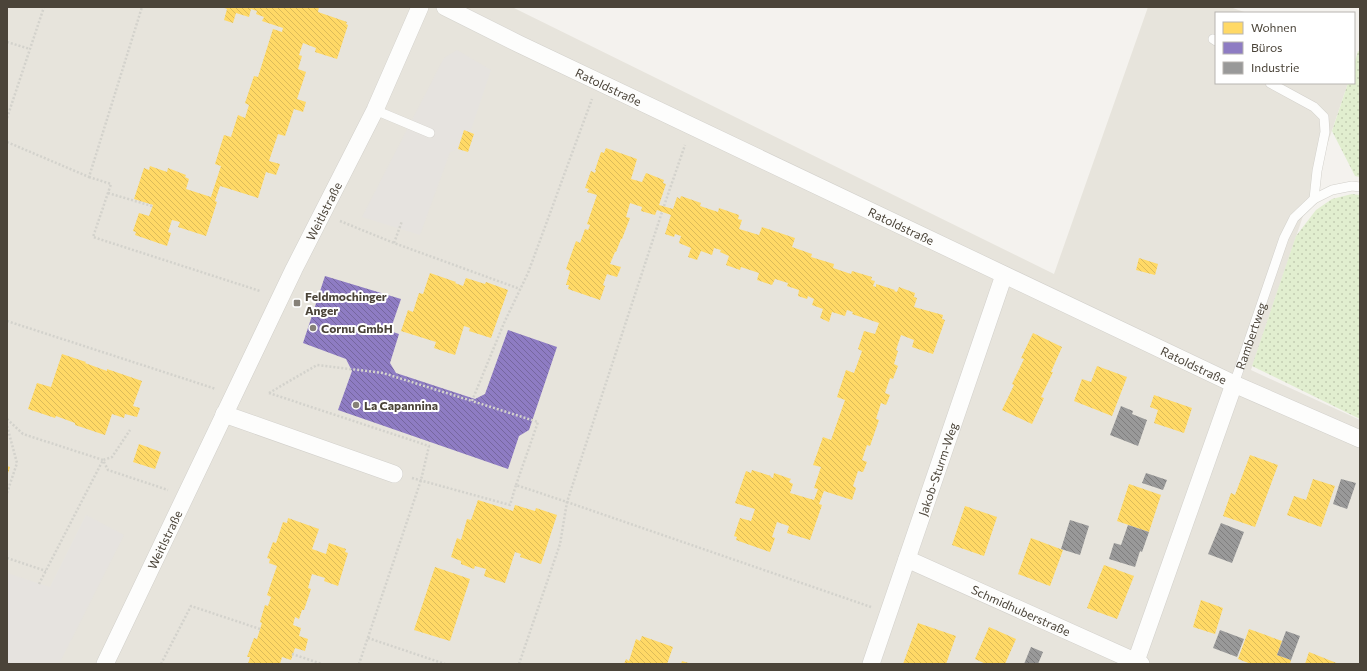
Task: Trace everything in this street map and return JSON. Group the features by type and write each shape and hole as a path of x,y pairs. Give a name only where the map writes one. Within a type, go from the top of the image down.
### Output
{"street":[{"name":"Weitlstraße","path":"105,664 294,269 375,110 420,7"},
{"name":"Ratoldstraße","path":"445,7 1234,384 1360,439"},
{"name":"Jakob-Sturm-Weg","path":"871,664 1004,275"},
{"name":"Rambertweg","path":"1137,663 1234,384"},
{"path":"224,414 394,474"},
{"name":"Schmidhuberstraße","path":"908,558 1137,663"}],"lane":[{"path":"1272,84 1314,107 1324,117 1325,132 1317,171 1314,199"},
{"path":"375,110 430,133"},
{"name":"Rambertweg","path":"1234,384 1284,238 1294,218 1314,199 1332,190 1352,186 1360,187"}],"path":[{"path":"7,118 44,7"},
{"path":"89,177 142,7"},
{"path":"7,42 30,50"},
{"path":"472,401 504,323 528,273 598,81"},
{"path":"664,206 692,125"},
{"path":"7,142 89,177 111,184 93,237 260,291"},
{"path":"108,193 152,206"},
{"path":"519,664 560,544 567,502 662,212"},
{"path":"322,214 394,243 521,289"},
{"path":"394,243 402,221"},
{"path":"7,321 233,395"},
{"path":"359,664 421,480 428,446 269,393 317,365 383,373 538,422 510,505 421,480 394,474"},
{"path":"7,419 23,434 103,460 112,457 130,430"},
{"path":"7,426 17,463 7,493"},
{"path":"103,460 108,470 185,496"},
{"path":"39,584 103,460"},
{"path":"516,485 889,613"},
{"path":"7,558 46,571"},
{"path":"161,664 191,606 260,629"},
{"path":"368,638 445,664"},
{"path":"292,654 322,664"}],"shaded area":[{"name":"Feldmochinger Anger","path":"7,7 512,7 1054,274 1148,7 1230,7 1244,12 1215,12 1215,84 1348,84 1251,370 1360,420 1360,664 7,664"},
{"path":"457,50 491,70 470,133 464,130 458,149 450,152 420,235 362,217 444,58"},
{"path":"86,515 124,535 59,664 7,664 7,573 50,587"}],"green space":[{"path":"1358,51 1360,52 1360,177 1355,176 1332,131 1348,84 1355,84 1355,62"},
{"path":"1352,194 1360,195 1360,419 1252,366 1296,236 1316,210 1332,199"}],"building: Wohnen":[{"path":"222,7 319,7 318,12 347,22 346,24 348,25 337,59 315,52 316,48 303,43 299,55 302,56 298,69 306,72 297,99 306,102 303,112 294,109 285,136 278,134 269,161 280,164 276,175 266,172 258,198 220,186 215,201 217,202 206,236 178,227 180,222 172,220 168,232 171,233 167,246 135,235 136,232 133,231 139,213 149,216 153,205 134,199 144,168 149,170 150,166 167,172 168,168 186,175 185,177 189,179 186,189 211,197 221,166 215,164 224,135 231,137 238,115 245,118 249,105 245,103 254,76 258,77 273,29 282,32 283,28 262,21 264,17 256,14 257,11 251,9 249,17 236,13 233,23 224,20 227,9"},
{"path":"464,130 474,134 468,152 458,149"},
{"path":"606,148 637,159 631,179 642,182 646,173 664,180 663,183 666,184 659,205 673,209 677,197 680,199 681,196 701,203 700,206 718,212 719,208 739,215 738,219 742,220 739,229 759,235 762,227 795,238 792,247 812,254 811,257 834,264 833,268 851,274 852,271 872,277 871,280 875,281 873,286 876,287 876,284 897,292 899,287 915,293 914,297 917,298 914,307 943,315 942,319 945,320 933,354 912,347 914,340 901,335 896,350 898,351 894,364 898,366 893,379 890,378 885,393 890,395 886,405 881,403 876,419 879,420 870,446 867,445 862,460 867,462 863,472 858,471 853,486 856,488 852,500 824,491 819,504 822,505 810,540 787,533 789,526 777,522 772,537 775,538 770,552 736,540 737,537 734,536 740,518 751,521 755,509 735,503 746,471 751,473 752,470 773,478 774,473 791,479 789,482 793,484 790,493 814,500 818,489 814,488 821,467 813,465 823,437 831,440 845,400 837,397 846,370 854,373 862,351 858,349 864,331 875,334 879,323 852,314 853,312 847,310 845,316 832,312 829,322 820,318 823,309 812,305 814,299 808,296 807,299 798,296 799,290 787,286 788,283 775,279 772,285 757,280 759,273 741,267 740,270 726,265 729,256 720,252 721,250 714,248 712,255 701,251 697,260 688,257 691,248 679,243 681,236 675,234 674,237 665,234 671,215 657,210 655,215 641,211 642,207 630,203 626,217 630,218 610,264 621,267 617,277 607,274 600,300 568,289 569,285 566,285 570,271 566,269 576,241 580,243 585,229 588,230 589,228 590,225 587,224 597,195 587,192 589,189 585,188 591,171 595,173 601,152 604,153"},
{"path":"1139,258 1158,264 1155,275 1136,270"},
{"path":"430,273 463,286 466,278 485,284 486,282 508,290 491,338 469,331 470,328 464,326 455,355 434,348 436,342 401,331 408,310 413,312 419,293 423,294"},
{"path":"1033,333 1062,347 1051,372 1053,372 1041,397 1044,398 1032,424 1002,410 1024,359 1021,358"},
{"path":"62,354 107,371 107,369 142,381 133,406 140,408 137,417 125,414 124,418 112,414 105,435 75,425 75,423 56,416 55,418 28,409 37,383 51,387"},
{"path":"1097,366 1127,377 1112,416 1074,401 1082,379 1091,382"},
{"path":"1154,395 1192,408 1184,433 1154,423 1158,410 1150,407"},
{"path":"139,444 161,452 155,469 133,462"},
{"path":"1250,455 1278,465 1255,527 1223,516 1231,493 1235,495"},
{"path":"7,466 10,467 7,476"},
{"path":"1313,479 1335,486 1321,527 1287,515 1294,496 1306,500"},
{"path":"1129,484 1161,495 1149,532 1117,521"},
{"path":"478,500 513,511 515,505 535,511 536,508 557,515 541,564 520,557 521,554 515,552 505,583 484,576 486,569 475,566 474,569 461,564 461,561 451,557 457,538 461,540 467,519 471,520"},
{"path":"965,506 997,517 984,556 952,545"},
{"path":"288,518 319,529 312,549 326,554 329,543 346,549 345,552 348,553 338,586 324,581 325,578 312,574 308,588 311,589 304,610 302,610 299,619 295,617 293,625 301,628 299,636 308,639 305,651 295,648 291,660 282,657 280,664 248,664 250,657 247,657 254,638 257,639 262,623 260,622 265,605 268,606 271,597 267,595 277,566 269,563 270,559 267,558 273,542 276,543 283,522 287,523"},
{"path":"1031,538 1063,550 1050,586 1018,574"},
{"path":"1104,565 1134,576 1117,619 1087,608"},
{"path":"435,567 470,579 450,641 414,630"},
{"path":"1201,600 1223,608 1215,634 1193,627"},
{"path":"918,623 956,636 946,664 903,664"},
{"path":"989,627 1016,639 1005,664 986,664 975,659"},
{"path":"1249,629 1282,641 1277,655 1291,660 1290,664 1251,664 1238,659"},
{"path":"642,636 673,647 667,664 624,664 626,659 629,661 636,639 640,641"},
{"path":"1309,652 1339,664 1305,664"},
{"path":"682,661 692,664 681,664"}],"building: Büros":[{"path":"325,276 401,299 390,331 399,334 390,363 396,373 475,399 485,394 508,330 557,347 529,430 519,436 508,469 338,410 352,371 346,359 303,343"}],"building: Industrie":[{"path":"1121,406 1133,411 1132,414 1147,420 1138,446 1110,435"},
{"path":"1146,473 1167,480 1163,490 1142,483"},
{"path":"1341,479 1356,483 1347,509 1333,504"},
{"path":"1070,520 1089,526 1080,555 1061,549"},
{"path":"1221,523 1244,532 1232,563 1208,554"},
{"path":"1128,525 1149,532 1142,552 1140,551 1135,567 1109,559 1114,543 1121,545"},
{"path":"1220,630 1244,639 1237,657 1213,648"},
{"path":"1286,631 1300,636 1291,660 1277,655"},
{"path":"1031,647 1043,652 1038,664 1024,664"}],"place":[{"name":"Feldmochinger Anger","path":"297,303"},
{"name":"Cornu GmbH","path":"313,328"},
{"name":"La Capannina","path":"356,405"}]}
